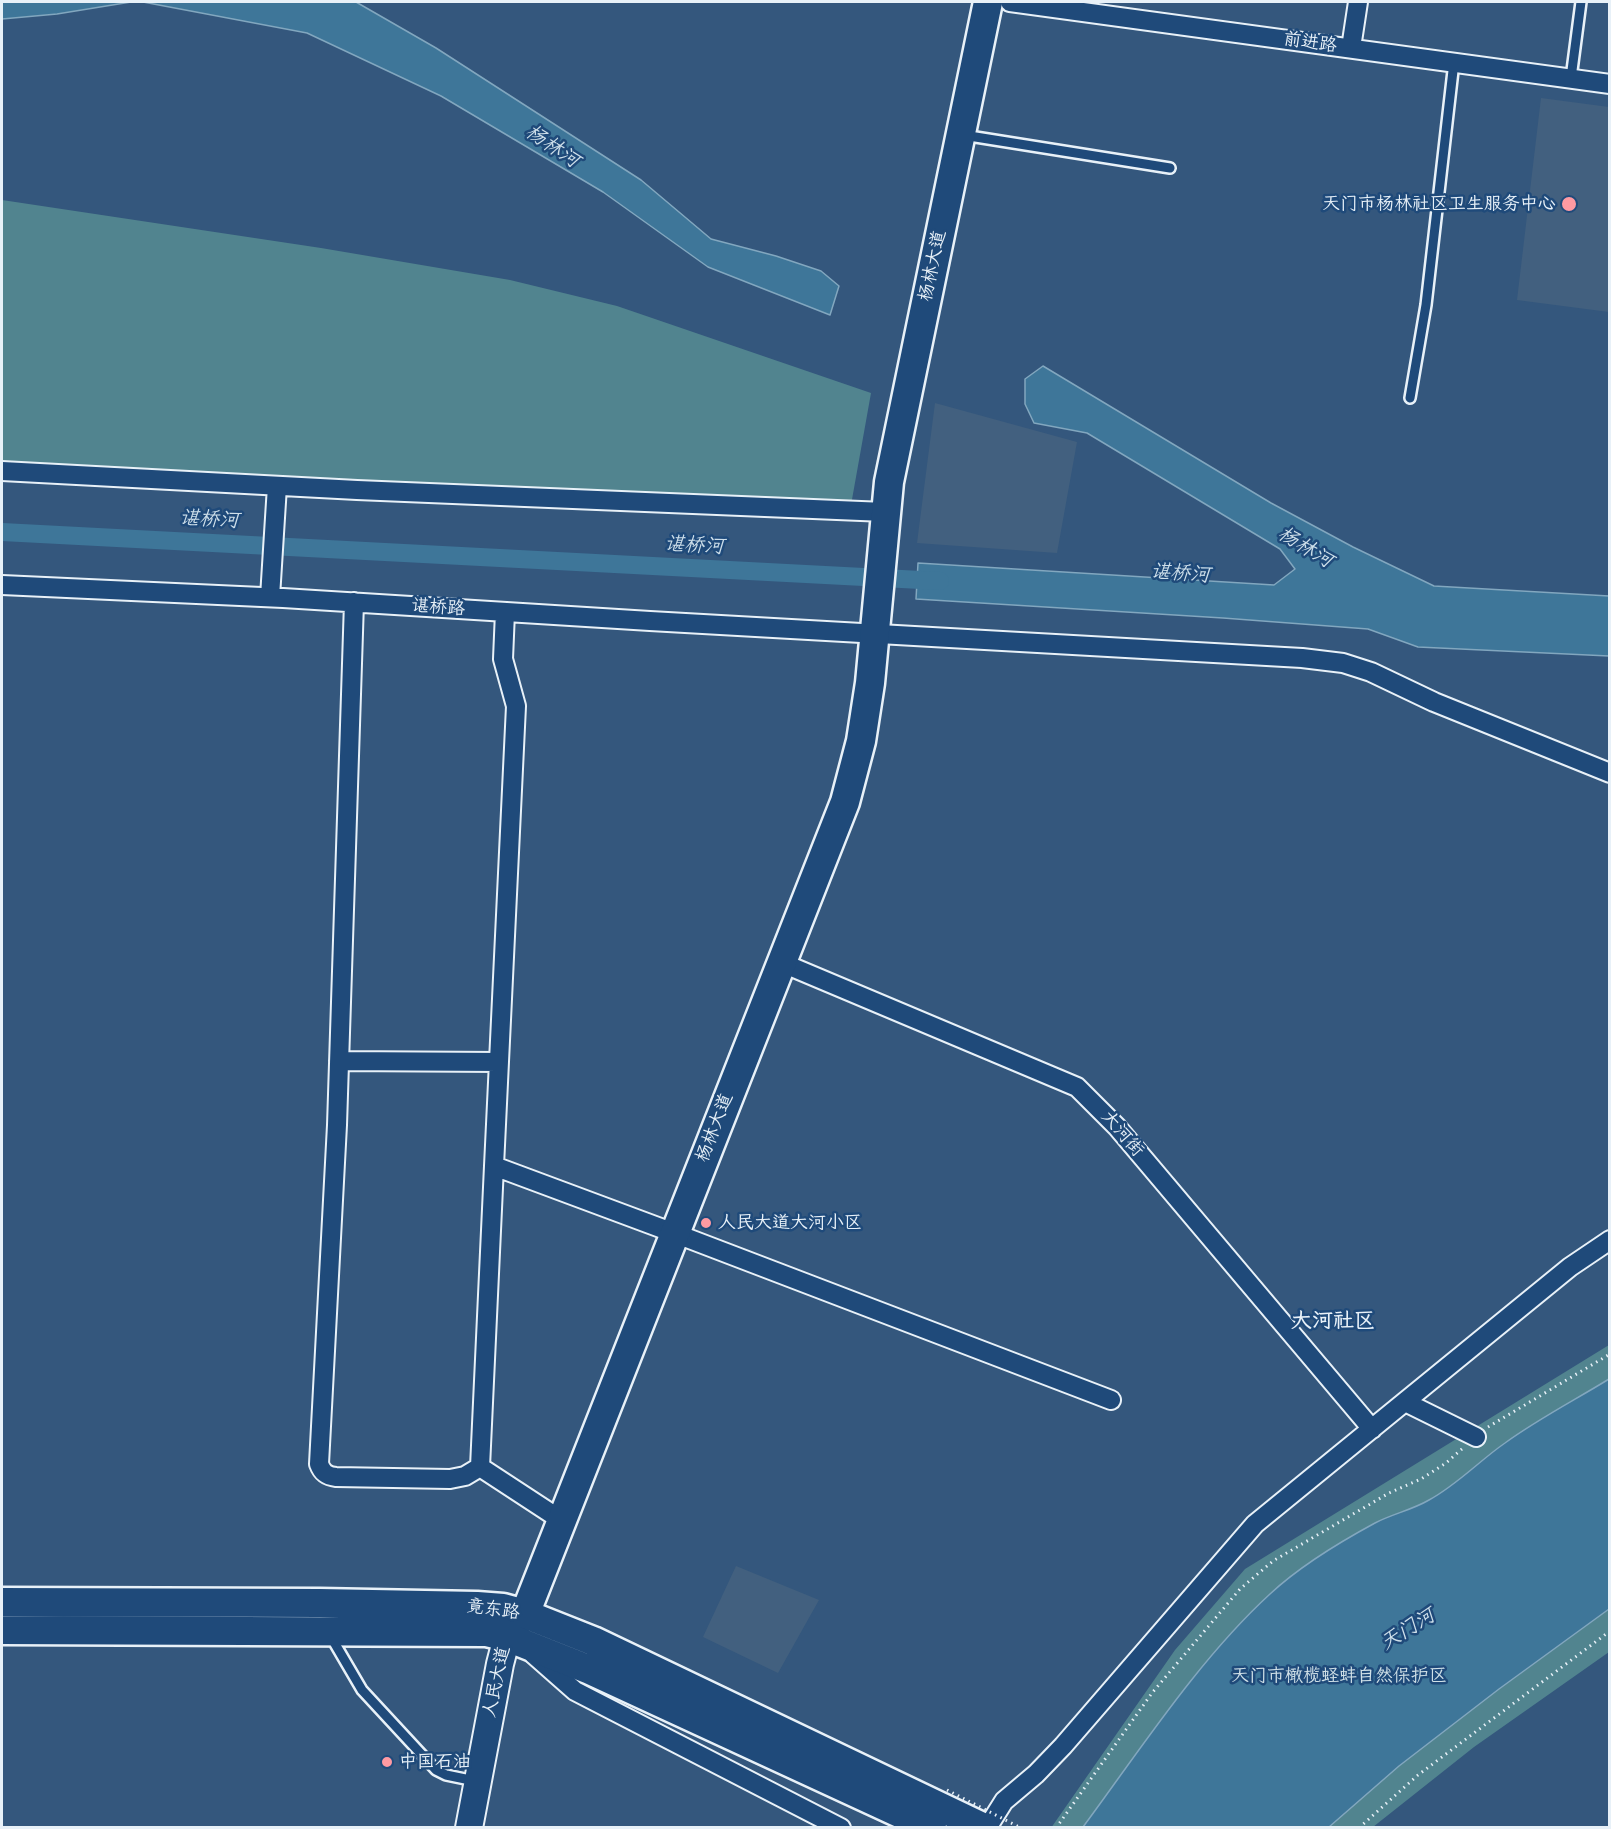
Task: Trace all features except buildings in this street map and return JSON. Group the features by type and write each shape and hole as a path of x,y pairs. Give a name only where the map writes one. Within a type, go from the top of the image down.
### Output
{"main road":[{"name":"杨林大道","path":"525,1614 845,802 861,741 870,683 884,522 896,441 988,2"},
{"name":"竟东路","path":"2,1602 320,1603 477,1605 503,1608 525,1614 593,1641 940,1808"},
{"name":"人民大道","path":"469,1827 492,1697 513,1639 525,1614"},
{"name":"竟东路","path":"2,1630 486,1632 513,1639 940,1808"},
{"name":"人民大道","path":"484,1827 504,1715 513,1639"},
{"path":"940,1808 986,1827"}],"street":[{"name":"前进路","path":"1010,2 1610,84"},
{"path":"1351,48 1358,2"},
{"path":"2,471 884,522"},
{"path":"270,597 277,486"},
{"name":"谌桥路","path":"2,585 270,597 1302,658 1342,663 1371,672 1434,702 1610,773"},
{"path":"354,602 339,1061 319,1464 322,1472 330,1477 450,1479 465,1476 480,1467"},
{"path":"480,1467 516,705 503,659 505,612"},
{"name":"大河街","path":"780,963 1077,1088 1117,1127 1372,1429"},
{"path":"339,1061 499,1062"},
{"path":"494,1166 1111,1400"},
{"path":"986,1827 1004,1801 1036,1774 1063,1746 1255,1524 1561,1275 1610,1240"},
{"path":"1405,1402 1476,1437"},
{"path":"480,1467 561,1520"},
{"path":"513,1639 575,1691 841,1827"}],"lane":[{"path":"1571,78 1581,2"},
{"path":"1410,398 1426,305 1454,62"},
{"path":"960,135 1170,168"},
{"path":"327,1630 362,1690 436,1770 446,1775 477,1781"}],"path":[{"path":"1056,1827 1152,1693 1240,1589 1273,1561 1389,1493 1429,1474 1513,1411 1610,1354"},
{"path":"1359,1827 1418,1775 1610,1631"},
{"path":"940,1808 1022,1827"}],"shaded area":[{"name":"天门市杨林社区卫生服务中心","path":"1541,98 1609,107 1609,312 1517,300"},
{"path":"935,403 1077,442 1057,553 917,543"},
{"path":"736,1566 819,1600 778,1673 703,1637"}],"green space":[{"path":"2,200 321,248 510,280 617,306 871,393 851,505 2,463"},
{"name":"天门市橄榄蛏蚌自然保护区","path":"1609,1345 1609,1652 1474,1747 1373,1827 1051,1828 1175,1650 1245,1569"}],"water":[{"path":"2,2 131,2 57,14 2,19"},
{"name":"杨林河","path":"143,2 356,2 436,48 641,180 711,239 776,256 821,271 839,286 830,315 708,267 603,192 441,96 307,33"},
{"name":"杨林河","path":"1043,366 1271,503 1353,547 1434,586 1609,596 1609,656 1418,647 1368,629 916,599 918,563 1274,585 1295,569 1280,549 1087,433 1034,423 1025,404 1025,379"},
{"name":"天门市橄榄蛏蚌自然保护区","path":"1609,1379 1609,1609 1399,1766 1329,1827 1083,1827 1195,1676 1219,1647 1270,1594 1320,1556 1361,1531 1439,1494 1518,1434"}],"waterway":[{"name":"谌桥河","path":"2,532 940,581"}],"place":[{"name":"天门市杨林社区卫生服务中心","path":"1569,204"},
{"name":"人民大道大河小区","path":"706,1223"},
{"name":"中国石油","path":"387,1762"}],"district":[{"name":"大河社区","path":"1333,1322"}],"water label":[{"name":"天门河","path":"1408,1630"}]}
